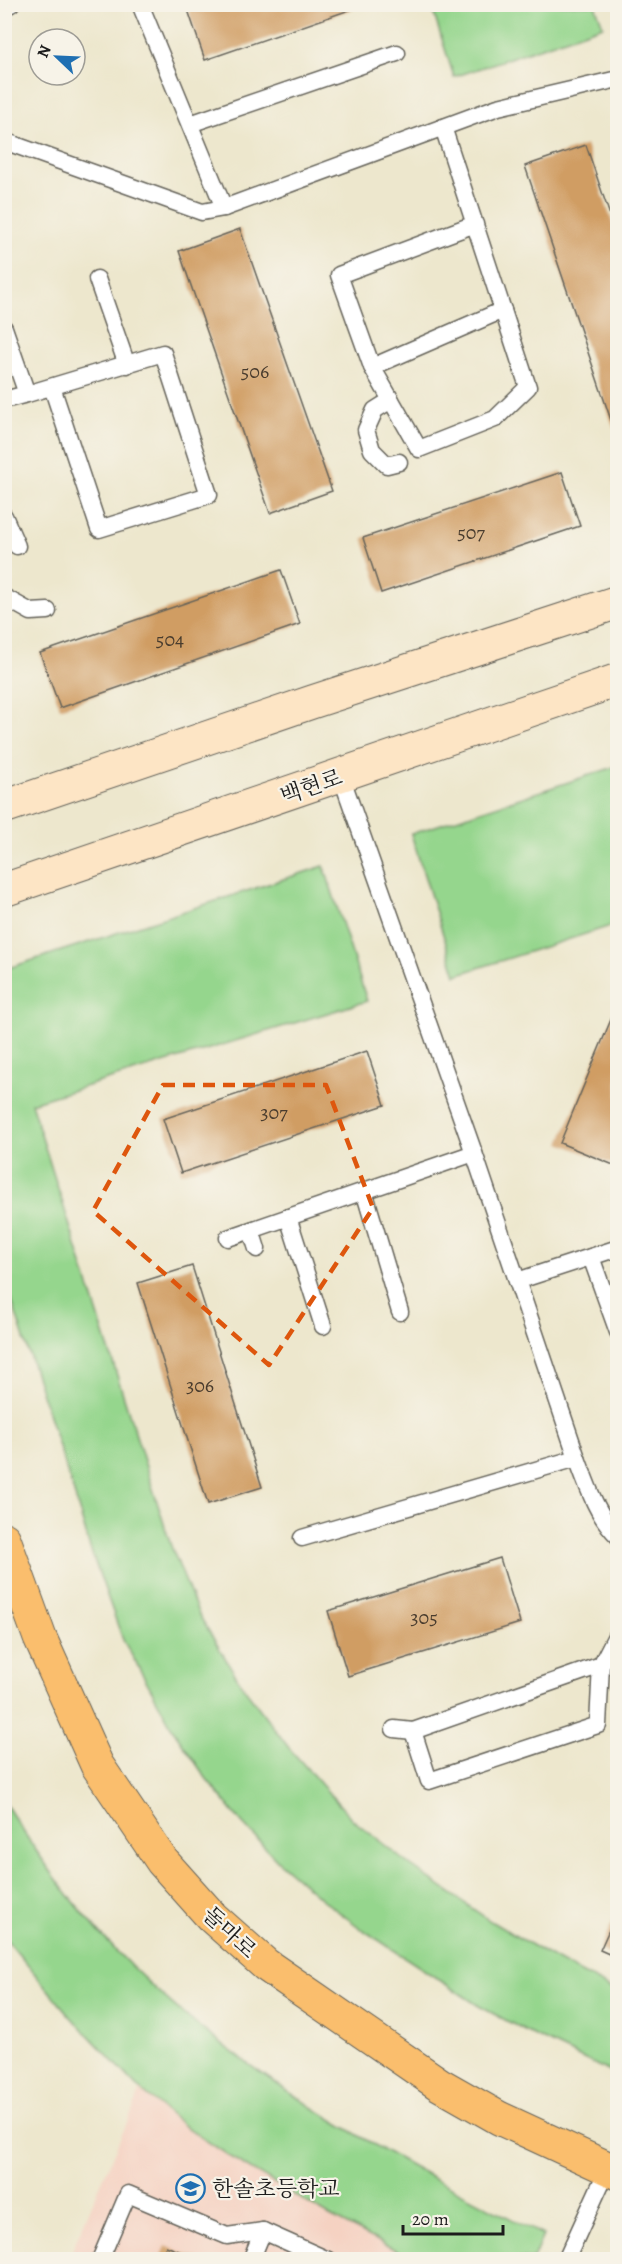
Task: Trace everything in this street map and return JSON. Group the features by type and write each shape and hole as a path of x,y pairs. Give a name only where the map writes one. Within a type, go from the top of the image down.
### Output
{"main road":[{"path":"4,807 312,702 618,602"},
{"name":"백현로","path":"4,891 618,680"},
{"name":"돌마로","path":"4,1539 40,1638 97,1765 162,1861 212,1917 266,1965 439,2084 499,2118 613,2171"}],"lane":[{"path":"4,6 11,4"},
{"path":"140,4 225,208"},
{"path":"190,124 397,53"},
{"path":"4,141 202,212 225,208 498,107 618,79"},
{"path":"443,126 528,387 495,419 419,449 372,367 339,275 474,224"},
{"path":"97,279 126,365"},
{"path":"372,367 503,310"},
{"path":"4,328 27,394"},
{"path":"4,400 163,353 209,495 99,529 52,387"},
{"path":"391,400 375,410 366,430 372,450 387,465 399,462"},
{"path":"4,516 17,546"},
{"path":"4,597 31,612 48,611"},
{"path":"341,776 474,1153 577,1458 593,1498 611,1529 618,1536"},
{"path":"228,1238 474,1153"},
{"path":"364,1191 400,1312"},
{"path":"288,1217 323,1326"},
{"path":"251,1230 257,1250"},
{"path":"517,1281 618,1248"},
{"path":"591,1257 618,1332"},
{"path":"302,1538 577,1458"},
{"path":"413,1731 429,1781 598,1725 601,1665 618,1632"},
{"path":"394,1730 413,1731 601,1665"},
{"path":"566,2259 613,2171"},
{"path":"100,2259 128,2194 227,2236 263,2231 328,2259"},
{"path":"251,2259 263,2231"}],"highlighted area":[{"path":"163,1085 326,1085 373,1208 269,1365 93,1211"}],"shaded area":[{"name":"한솔초등학교","path":"141,2090 181,2124 237,2161 328,2215 413,2259 68,2260"}],"green space":[{"path":"431,5 595,5 603,26 454,77"},
{"path":"617,766 617,924 456,975 411,834"},
{"path":"324,866 367,1001 31,1103 171,1546 199,1615 241,1684 289,1748 352,1819 411,1866 492,1922 617,1992 617,2075 479,2006 363,1930 282,1865 242,1823 206,1778 174,1731 123,1640 90,1548 5,1280 5,969"},
{"path":"5,1803 48,1868 80,1910 133,1968 178,2009 275,2083 327,2116 434,2178 543,2235 533,2259 413,2259 328,2215 237,2161 181,2124 141,2090 69,2015 5,1938"}],"building":[{"path":"186,4 364,4 364,5 205,60"},
{"path":"586,145 618,239 618,428 614,429 525,166"},
{"path":"240,229 332,491 270,513 179,251"},
{"path":"562,472 580,526 381,593 363,538"},
{"path":"281,570 300,624 60,708 40,653"},
{"path":"617,1005 618,1162 616,1166 560,1143"},
{"path":"367,1051 385,1105 181,1173 163,1119"},
{"path":"192,1266 262,1487 208,1504 138,1283"},
{"path":"500,1558 520,1623 348,1676 328,1611"},
{"path":"618,1910 618,1958 600,1950"},
{"path":"166,2246 199,2259 199,2260 160,2260"}],"place":[{"name":"한솔초등학교","path":"191,2188"}]}
